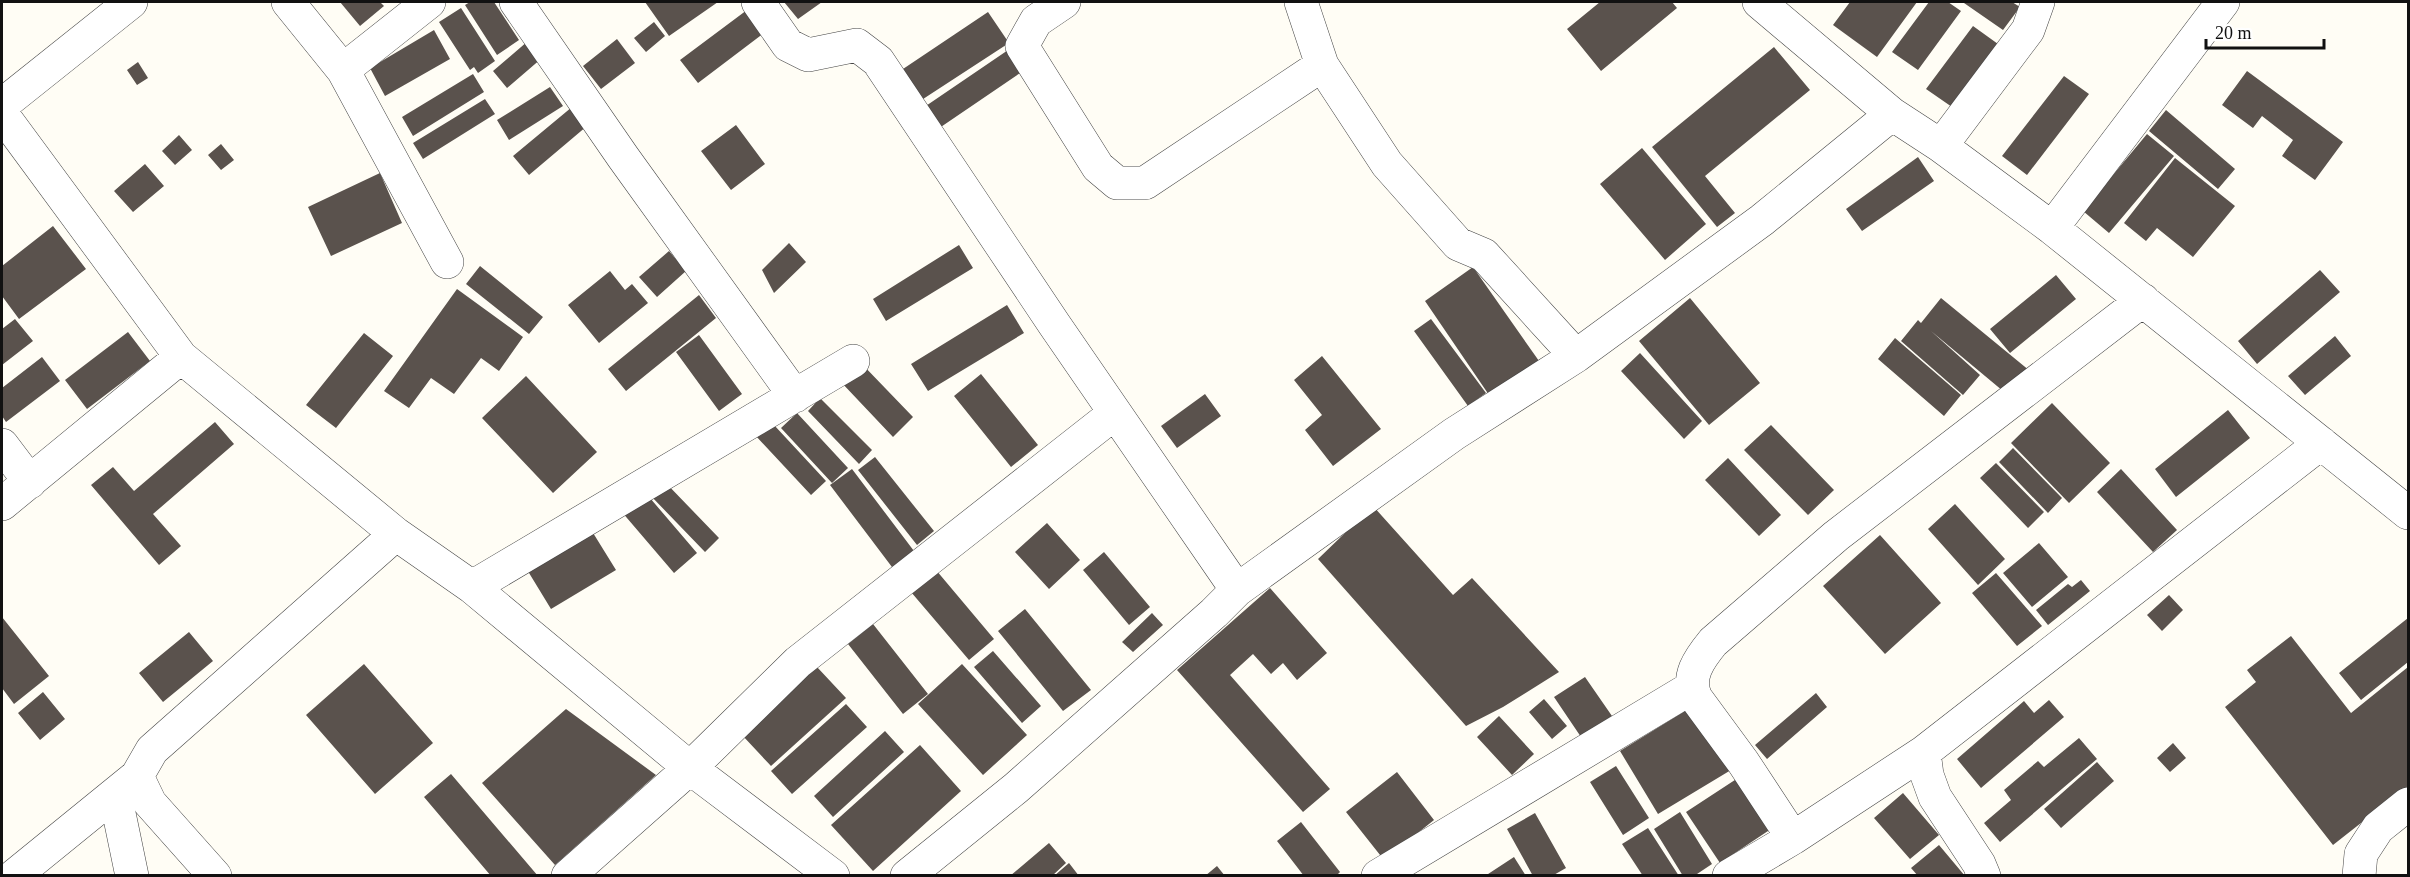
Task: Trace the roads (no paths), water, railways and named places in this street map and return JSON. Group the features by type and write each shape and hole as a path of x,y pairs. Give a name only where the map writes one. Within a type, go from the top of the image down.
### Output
{"street":[{"path":"2,105 130,2"},
{"path":"288,2 343,70 447,262"},
{"path":"343,70 429,2"},
{"path":"516,2 623,158 795,396"},
{"path":"758,2 788,45 808,54 857,45 878,62 1237,590"},
{"path":"1064,2 1036,21 1022,46 1098,167 1117,183 1145,183 1322,65"},
{"path":"1301,2 1322,65 1387,164 1458,244 1484,255 1576,356"},
{"path":"1760,2 1892,114 1941,146 2052,228 2409,513"},
{"path":"1941,146 2028,30 2038,2"},
{"path":"2052,228 2223,2"},
{"path":"2,114 181,357 396,534 472,587 690,768 833,876"},
{"path":"907,876 1016,788 1237,590 1454,434 1576,356 1762,220 1892,114"},
{"path":"1793,838 1691,688 1693,674 1700,658 1713,642 1836,536 2143,300"},
{"path":"2,504 181,357"},
{"path":"472,587 853,361"},
{"path":"568,876 690,768 798,662 1115,413"},
{"path":"1729,876 1793,838 1924,752 2321,443"},
{"path":"2,445 30,482"},
{"path":"14,876 126,785 152,750 396,534"},
{"path":"1378,876 1691,688"},
{"path":"1924,752 1927,775 1935,797 1979,864 1984,876"},
{"path":"126,785 132,876"},
{"path":"126,785 150,803 215,876"},
{"path":"2359,876 2361,854 2378,828 2409,804"}]}
